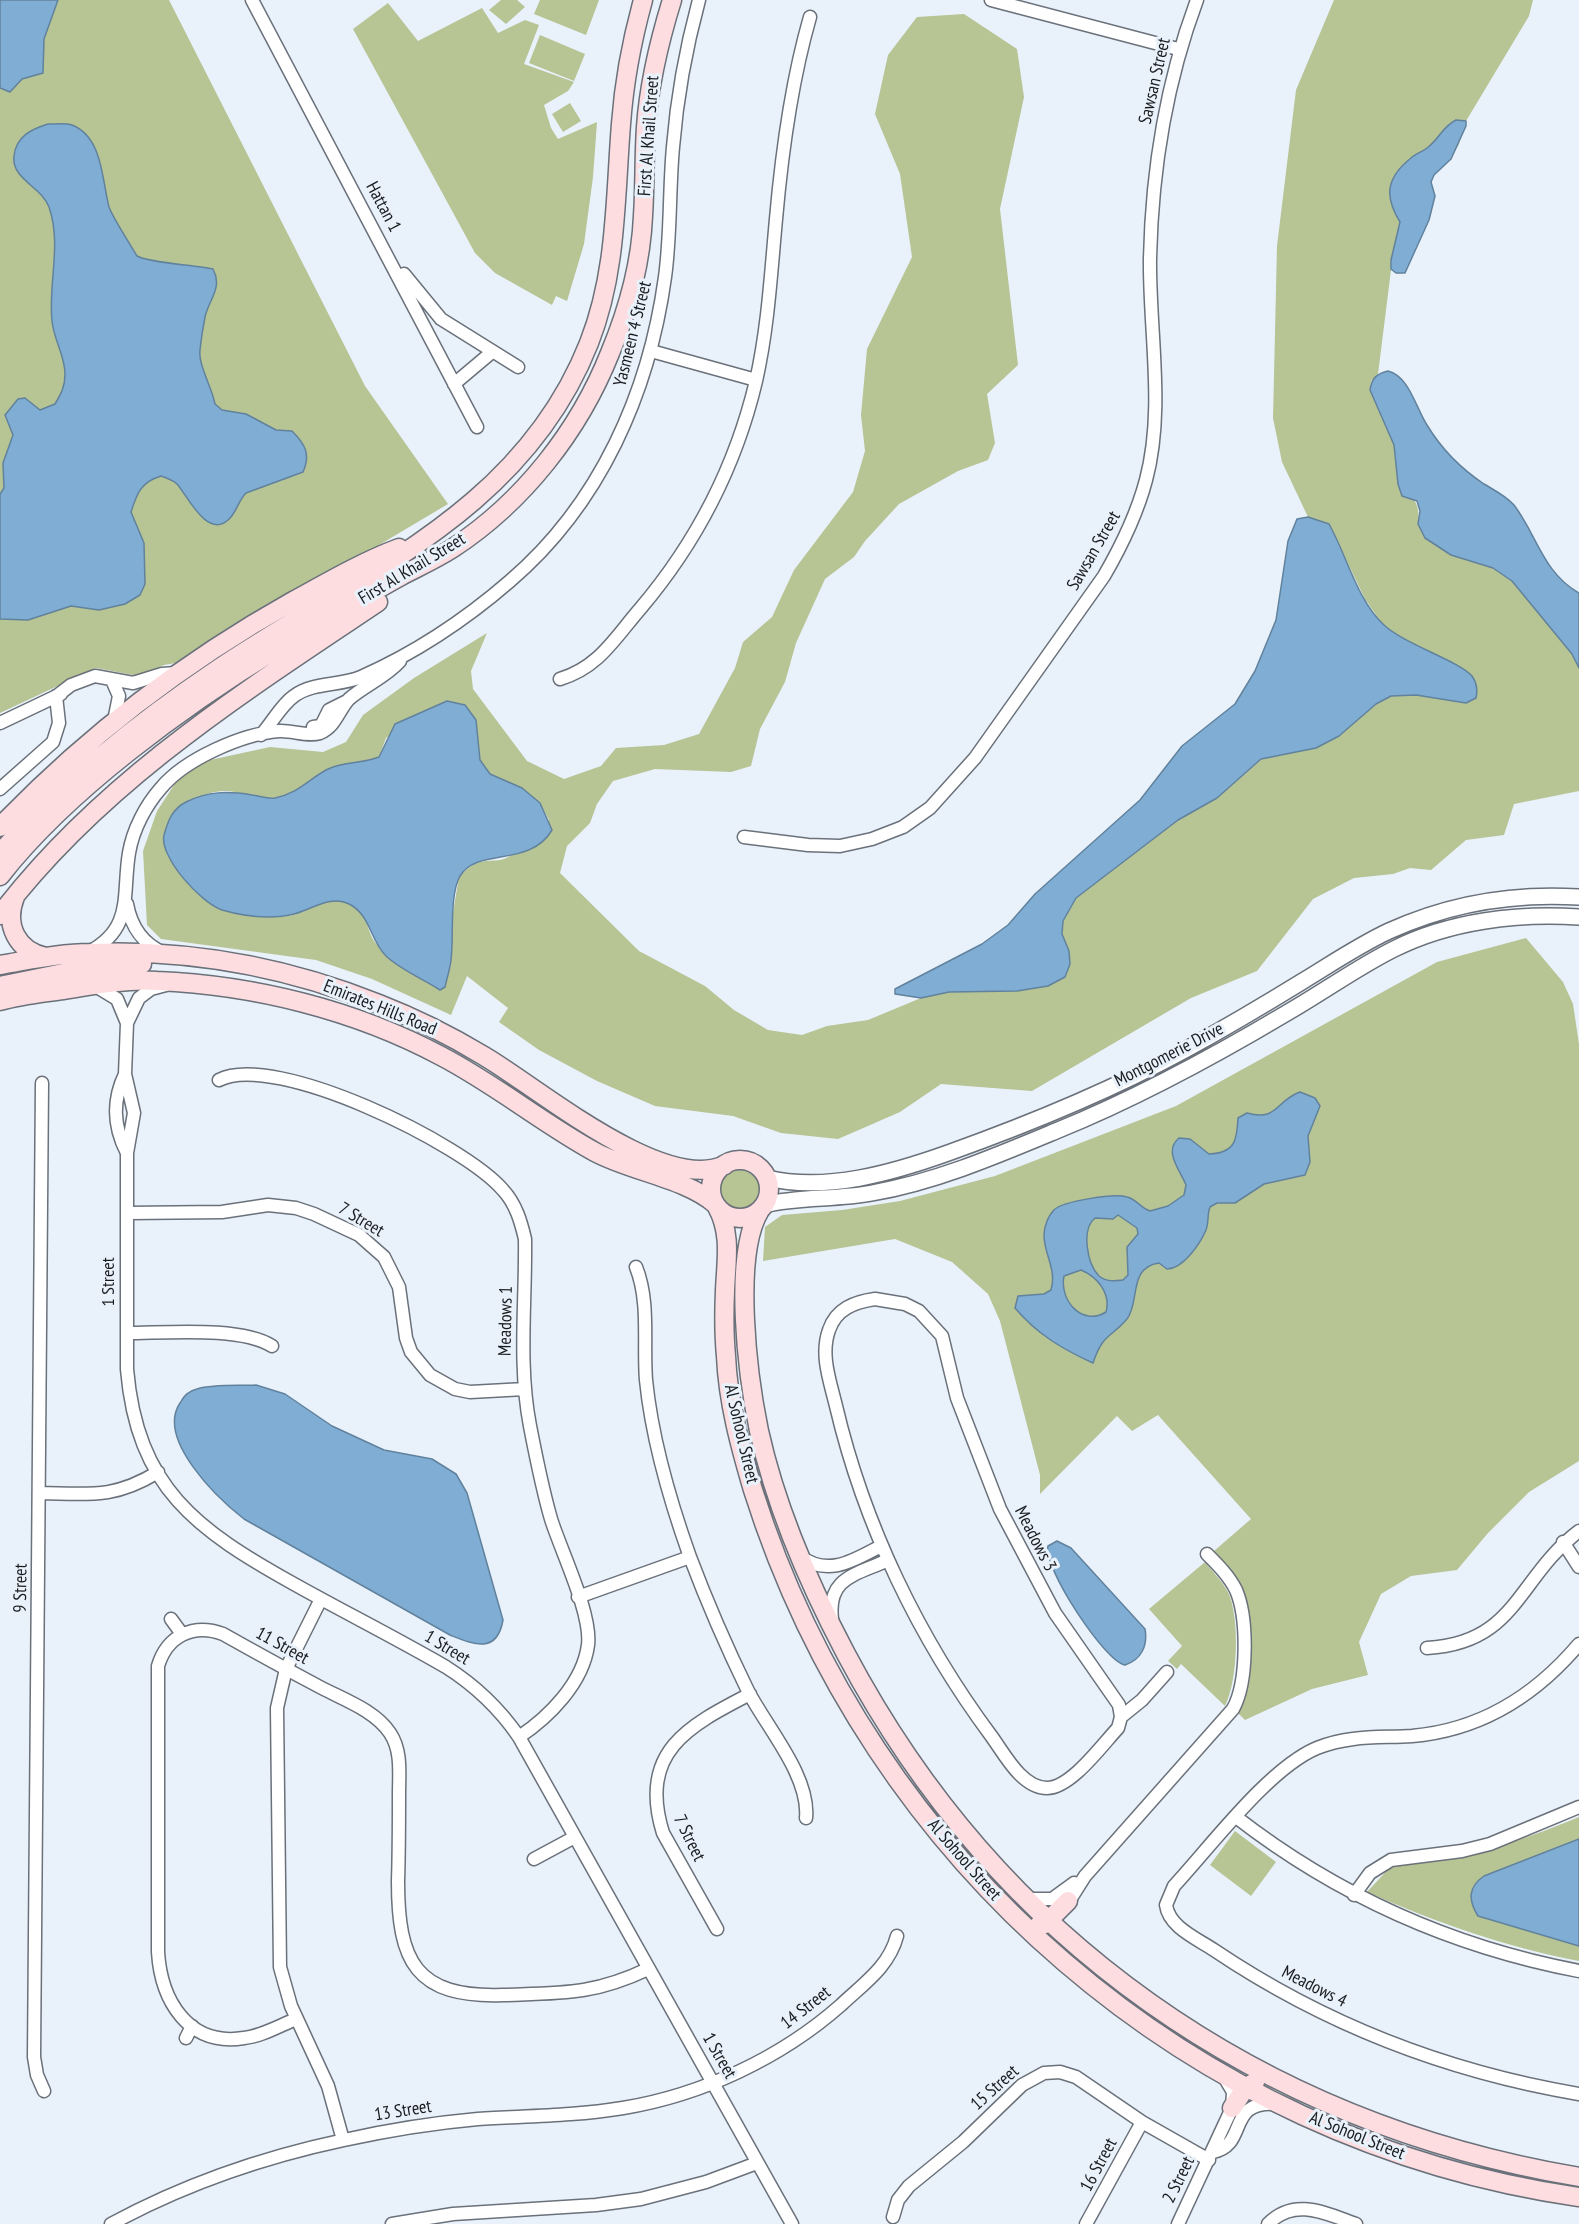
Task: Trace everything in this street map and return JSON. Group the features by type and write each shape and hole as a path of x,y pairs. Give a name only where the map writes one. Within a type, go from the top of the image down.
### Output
{"main road":[{"name":"First Al Khail Street","path":"0,853 13,837 94,762 179,697 220,668 392,562 476,501 511,468 542,429 567,388 588,346 603,305 612,258 622,110 637,20 643,0"},
{"path":"656,59 651,37 661,0"},
{"name":"First Al Khail Street","path":"0,876 13,837 104,773 196,703 285,644 402,575 433,560 490,520 528,485 589,399 610,354 627,309 638,264 643,218 646,125 656,59 672,0"},
{"path":"13,837 36,790 113,722 176,673 306,594 370,560 418,541"},
{"path":"0,915 80,826 147,767 237,698 407,583 433,560"},
{"path":"16,895 10,916 16,938 29,951 46,957"},
{"name":"Emirates Hills Road","path":"0,964 88,952 168,954 275,970 378,1003 458,1041 503,1068 572,1118 642,1154 695,1171 716,1169 725,1165"},
{"path":"0,986 74,971 167,963 187,957"},
{"name":"Emirates Hills Road","path":"0,1001 94,985 156,980 240,989 368,1022 439,1054 492,1083 563,1134 597,1153 701,1193 716,1206"},
{"path":"741,1160 749,1161 756,1165 767,1178 768,1192 762,1208 738,1218 723,1212 716,1206 712,1182 725,1165 741,1160"},
{"name":"Al Sohool Street","path":"716,1206 727,1236 724,1328 730,1398 755,1495 782,1566 817,1643 866,1730 905,1789 977,1876 1026,1928 1100,1992 1152,2032 1223,2075 1279,2104 1369,2144 1438,2167 1509,2185 1579,2196"},
{"name":"Al Sohool Street","path":"762,1208 752,1226 748,1243 746,1330 748,1368 765,1452 801,1557 834,1631 861,1683 924,1780 989,1861 1065,1936 1122,1984 1195,2034 1273,2078 1350,2114 1465,2153 1579,2177"},
{"path":"977,1876 1034,1924 1041,1925 1068,1901"},
{"path":"1233,2115 1246,2087 1254,2082 1262,2082 1350,2114"}],"street":[{"path":"636,0 637,20"},
{"name":"Yasmeen 4 Street","path":"405,655 478,608 512,579 553,538 589,492 618,441 640,387 651,351 665,275 678,105 699,0"},
{"path":"992,0 1178,49"},
{"name":"Sawsan Street","path":"744,837 808,845 840,846 872,839 895,830 930,808 975,758 1104,576 1122,545 1146,479 1152,444 1155,408 1150,309 1153,205 1160,142 1178,49 1197,0"},
{"name":"Hattan 1","path":"257,2 477,427"},
{"path":"560,679 592,665 661,585 687,547 728,466 756,380 768,307 781,164 789,111 810,17"},
{"path":"388,254 434,312 449,325 518,367"},
{"path":"429,338 449,325"},
{"path":"651,351 756,380"},
{"path":"454,384 492,352"},
{"path":"261,735 293,697 302,691 353,680 405,655"},
{"path":"88,952 99,947 116,930 125,909 127,873 134,838 148,806 162,787 202,756 261,735 321,726 329,710 348,700 393,668 405,655"},
{"path":"0,723 57,695 71,685 99,676 133,683 162,674 176,673"},
{"path":"112,680 119,696 113,722"},
{"path":"320,687 334,723"},
{"path":"0,789 53,742 59,723 57,695"},
{"path":"288,731 316,734 334,723 348,700"},
{"name":"Montgomerie Drive","path":"767,1178 790,1183 836,1180 875,1174 922,1162 1050,1114 1184,1050 1388,931 1427,916 1467,905 1508,898 1579,896"},
{"path":"126,897 132,922 138,933 157,950 168,954"},
{"name":"Montgomerie Drive","path":"762,1208 900,1188 1048,1134 1192,1067 1286,1014 1361,967 1396,948 1433,934 1471,924 1509,918 1579,917"},
{"path":"127,1153 134,1113 125,1074 127,1023 139,998 152,989 175,982"},
{"path":"94,985 117,999 127,1023"},
{"path":"125,1074 118,1093 115,1114 117,1127 127,1153"},
{"name":"Meadows 1","path":"219,1080 231,1074 251,1074 297,1083 350,1100 425,1134 492,1178 514,1206 525,1239 525,1389 546,1498 588,1631 583,1664 554,1709 519,1737"},
{"name":"9 Street","path":"42,1083 41,1493 33,2057 44,2091"},
{"name":"1 Street","path":"127,1153 127,1333 131,1405 142,1440 158,1472 188,1513 218,1539 458,1675 492,1703 519,1737 573,1838 713,2081 792,2224"},
{"name":"7 Street","path":"128,1213 222,1212 267,1204 296,1208 314,1214 368,1241 384,1257 399,1287 406,1338 411,1352 430,1375 455,1389 470,1392 525,1389"},
{"path":"636,1267 644,1295 646,1372 654,1431 690,1557 750,1694 803,1787 806,1818"},
{"name":"Meadows 3","path":"874,1299 904,1304 920,1311 942,1336 957,1398 1000,1509 1040,1587 1116,1700 1121,1717 1118,1728 1062,1784 1045,1788 1028,1782 969,1704 930,1640 881,1546 846,1444 825,1353 829,1329 837,1314 849,1306 874,1299"},
{"path":"127,1333 239,1334 253,1336 272,1346"},
{"path":"41,1493 113,1493 132,1487 158,1472"},
{"path":"1427,1648 1452,1647 1489,1631 1504,1617 1546,1560 1563,1542 1579,1531"},
{"path":"1563,1542 1579,1568"},
{"path":"801,1557 816,1566 836,1567 881,1546"},
{"path":"1065,1936 1063,1914 1068,1901 1085,1876 1233,1709 1240,1694 1243,1624 1240,1602 1231,1581 1207,1554"},
{"path":"578,1597 690,1557"},
{"path":"834,1631 831,1602 833,1594 843,1581 888,1560"},
{"path":"836,1567 843,1581"},
{"path":"321,1599 286,1669 277,1708 279,1953 282,1980 296,2019 328,2086 343,2140"},
{"path":"171,1619 182,1634 166,1647 158,1666 158,1952 164,1992 189,2032 235,2040 256,2036 296,2019"},
{"name":"11 Street","path":"182,1634 192,1630 213,1630 371,1714 386,1727 395,1743 399,1762 400,1930 410,1959 430,1988 473,1996 576,1993 613,1985 648,1969"},
{"name":"Meadows 4","path":"1579,1644 1552,1675 1527,1695 1501,1711 1472,1724 1442,1732 1411,1736 1355,1737 1315,1748 1280,1770 1169,1892 1167,1912 1175,1923 1284,1993 1364,2032 1472,2070 1579,2094"},
{"path":"1121,1717 1142,1700 1167,1672"},
{"name":"7 Street","path":"717,1929 663,1833 658,1818 657,1786 666,1756 685,1731 750,1694"},
{"path":"1354,1895 1370,1873 1391,1860 1462,1851 1490,1844 1579,1807"},
{"path":"1236,1818 1296,1861 1354,1895 1447,1935 1501,1952 1579,1971"},
{"path":"534,1859 573,1838"},
{"path":"1027,1899 1052,1899 1085,1876"},
{"name":"14 Street","path":"713,2081 753,2065 808,2032 884,1965 897,1936"},
{"name":"15 Street","path":"893,2217 898,2200 909,2186 963,2142 1022,2085 1036,2076 1052,2072 1076,2077 1143,2122 1212,2154"},
{"path":"1212,2154 1228,2144 1233,2115 1233,2091 1223,2075"},
{"name":"13 Street","path":"111,2224 161,2200 225,2174 343,2140 433,2124 625,2108 664,2098 713,2081"},
{"path":"1212,2154 1212,2138 1217,2124 1255,2104 1279,2104"},
{"name":"16 Street","path":"1086,2224 1143,2122"},
{"name":"2 Street","path":"1178,2224 1212,2154"},
{"path":"392,2224 477,2211 596,2205 641,2199 706,2182 757,2163"},
{"path":"1268,2224 1280,2214 1301,2208 1356,2224"}],"green space":[{"path":"0,0 169,0 365,386 448,504 182,662 164,665 138,676 96,668 0,713"},
{"path":"501,0 517,0 525,7 506,24 489,10"},
{"path":"540,0 599,0 586,35 534,14"},
{"path":"1334,0 1533,0 1529,16 1466,121 1459,144 1451,159 1434,175 1431,182 1435,196 1429,220 1405,273 1396,273 1391,270 1378,374 1371,381 1370,390 1394,445 1398,484 1415,501 1419,517 1418,524 1451,555 1493,568 1512,581 1572,654 1579,668 1579,791 1514,804 1504,835 1466,840 1431,870 1410,868 1393,874 1354,878 1313,899 1257,971 1191,998 1032,1091 941,1084 900,1112 838,1139 781,1133 733,1116 655,1106 597,1081 539,1050 499,1022 508,1008 467,976 451,1015 372,979 316,960 161,939 147,925 143,851 157,811 178,779 201,762 270,747 323,752 346,742 363,715 414,678 487,633 471,671 473,689 527,761 564,779 601,766 616,748 664,745 699,734 735,668 743,642 772,617 794,570 853,492 865,451 861,415 867,349 912,257 900,174 875,114 888,55 917,17 964,14 1017,49 1024,97 1000,209 1018,365 987,394 995,443 988,460 958,471 899,504 865,541 854,557 825,579 796,643 785,682 760,729 751,766 731,772 655,769 613,781 597,804 590,823 567,846 560,873 639,951 705,986 734,1010 768,1030 802,1035 827,1026 868,1020 921,998 949,992 1017,991 1069,951 1062,934 1063,921 1076,898 1178,820 1217,798 1262,759 1316,748 1339,736 1376,704 1391,696 1416,695 1466,703 1412,644 1383,625 1365,599 1329,524 1308,517 1282,462 1273,418 1277,246 1296,90","holes":["447,701 476,720 480,760 490,774 522,788 540,803 549,820 510,856 475,864 459,877 440,990 379,946 371,936 364,916 350,904 342,901 328,902 284,917 237,913 223,909 202,896 167,855 184,803 206,794 222,791 263,798 274,798 292,793 330,768 379,757 386,738 423,712"]},
{"path":"388,3 418,41 482,8 498,33 525,20 539,25 524,64 574,82 568,91 544,105 551,128 558,139 597,122 593,177 584,244 567,301 556,296 552,305 495,273 475,253 353,29"},
{"path":"540,35 585,54 574,81 529,63"},
{"path":"570,103 581,121 563,132 552,114"},
{"path":"1526,938 1563,982 1573,1004 1579,1044 1579,1461 1529,1492 1488,1533 1457,1570 1411,1576 1381,1594 1359,1642 1368,1675 1312,1689 1245,1720 1238,1713 1248,1682 1248,1612 1238,1580 1214,1551 1251,1519 1158,1415 1132,1431 1117,1416 1040,1494 1040,1475 1000,1321 988,1294 952,1262 895,1239 763,1261 765,1227 782,1215 842,1210 900,1201 995,1176 1176,1106 1437,962"},
{"path":"740,1166 756,1173 763,1189 756,1205 740,1212 724,1205 717,1189 724,1173"},
{"path":"1205,1562 1228,1592 1234,1617 1235,1665 1233,1681 1225,1706 1181,1664 1177,1669 1168,1661 1182,1646 1149,1609"},
{"path":"1579,1817 1579,1961 1524,1949 1471,1932 1367,1892 1393,1864 1419,1862 1488,1849"},
{"path":"1235,1831 1276,1862 1251,1896 1210,1865"}],"water":[{"path":"0,0 58,0 44,39 43,73 22,79 10,92 0,88"},
{"path":"1456,120 1466,121 1466,126 1451,159 1434,175 1431,182 1435,196 1429,220 1405,273 1396,273 1391,269 1391,260 1400,222 1391,204 1392,180 1403,165 1431,144"},
{"path":"48,124 72,125 90,139 100,161 109,207 137,256 213,269 217,282 205,317 200,356 215,404 222,410 246,414 276,430 292,431 303,445 306,460 303,472 246,493 231,517 220,524 213,524 205,520 174,481 161,476 154,478 141,489 131,512 144,543 145,584 140,595 125,604 99,610 71,606 28,620 0,619 0,494 4,488 3,463 13,435 5,415 18,399 25,398 40,410 55,404 65,379 65,367 52,321 55,250 53,221 45,200 22,177 14,164 15,149 21,138 36,128"},
{"path":"1388,371 1395,374 1407,386 1427,425 1445,450 1467,472 1514,505 1557,575 1579,593 1579,668 1572,654 1512,581 1493,568 1451,555 1425,538 1418,524 1420,511 1417,501 1402,496 1398,484 1394,445 1370,390 1375,377"},
{"path":"1308,517 1329,524 1359,590 1384,625 1404,639 1465,670 1475,681 1476,698 1466,703 1416,695 1391,696 1376,704 1339,736 1316,748 1261,759 1217,798 1178,820 1076,898 1063,921 1062,934 1069,951 1070,964 1065,977 1048,986 1017,991 949,992 921,998 895,994 895,989 982,944 1008,925 1035,894 1140,800 1182,746 1235,704 1255,671 1276,620 1288,541 1297,519"},
{"path":"447,701 465,705 476,720 480,760 490,774 522,788 540,803 552,830 542,842 531,849 478,862 468,867 460,876 454,894 451,960 445,987 440,990 386,956 363,916 351,905 344,902 329,902 278,917 222,910 213,906 193,889 168,855 164,835 171,816 181,805 194,798 218,793 272,798 283,796 332,767 379,757 395,724"},
{"path":"1300,1092 1315,1098 1320,1106 1308,1136 1310,1162 1305,1175 1264,1184 1235,1203 1217,1203 1210,1207 1206,1230 1200,1242 1185,1260 1173,1268 1167,1269 1159,1263 1143,1271 1136,1286 1131,1312 1100,1346 1093,1363 1051,1340 1032,1326 1015,1308 1018,1296 1044,1294 1051,1290 1052,1275 1044,1235 1047,1222 1054,1210 1078,1201 1112,1196 1130,1198 1150,1211 1168,1206 1184,1195 1186,1185 1174,1161 1172,1149 1179,1138 1190,1139 1209,1154 1225,1151 1230,1148 1236,1138 1238,1118 1247,1113 1265,1115","holes":["1118,1215 1137,1228 1138,1234 1127,1247 1128,1275 1123,1280 1111,1281 1102,1278 1095,1271 1087,1247 1087,1238 1088,1230 1095,1218 1113,1219","1081,1270 1093,1277 1102,1287 1107,1299 1106,1312 1097,1316 1081,1314 1069,1302 1063,1285 1064,1276"]},
{"path":"256,1385 285,1394 332,1426 384,1450 432,1459 456,1474 467,1493 503,1620 495,1638 483,1644 450,1635 244,1519 219,1497 193,1467 183,1450 176,1433 175,1417 183,1398 194,1390 204,1387"},
{"path":"1057,1541 1071,1548 1145,1629 1142,1652 1131,1663 1125,1665 1116,1660 1104,1648 1064,1592 1049,1557 1048,1546"},
{"path":"1579,1839 1579,1946 1478,1916 1472,1905 1471,1894 1472,1889 1484,1876"}]}
